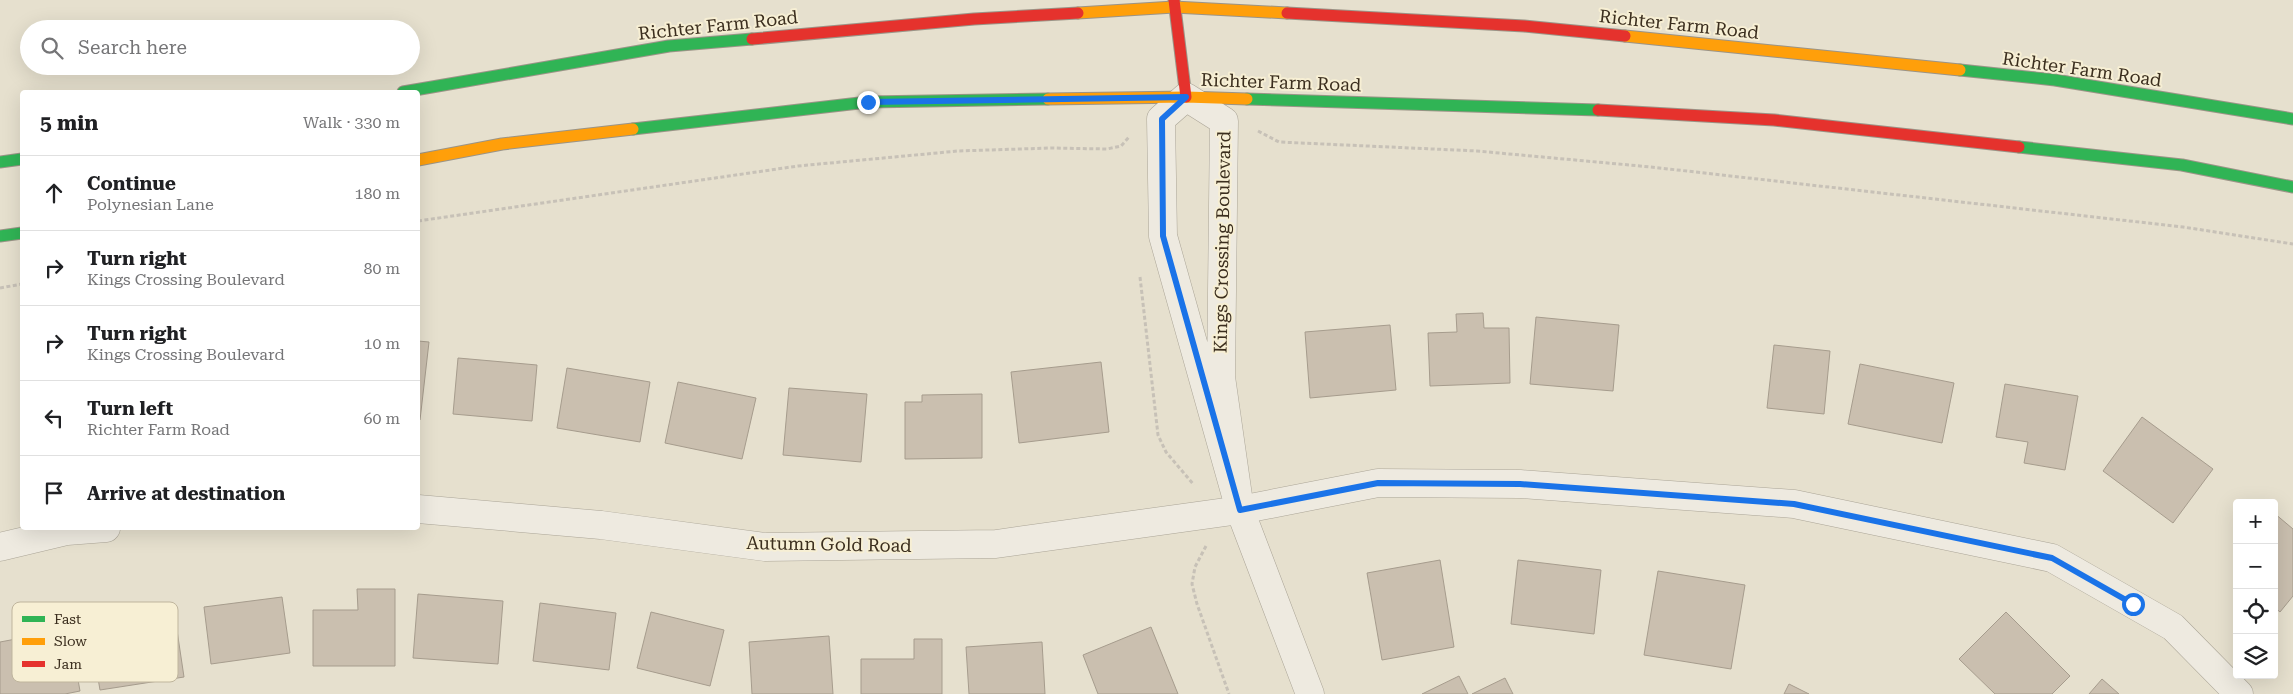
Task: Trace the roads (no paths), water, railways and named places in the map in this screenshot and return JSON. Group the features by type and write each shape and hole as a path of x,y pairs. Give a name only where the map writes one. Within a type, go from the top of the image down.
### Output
{"main road":[{"name":"Richter Farm Road","path":"415,90 669,46 1174,3 1524,26 1767,50 2054,80 2293,119"},
{"path":"1174,3 1186,97"},
{"name":"Richter Farm Road","path":"420,160 502,144 868,102 1186,97 1536,107 1774,120 2182,165 2293,187"},
{"path":"0,162 20,159"},
{"path":"0,236 20,233"}],"street":[{"name":"Kings Crossing Boulevard","path":"1240,510 1221,377 1224,121 1186,97 1162,119 1163,236 1240,510 1310,694"},
{"name":"Autumn Gold Road","path":"420,509 601,525 765,547 996,544 1240,510 1378,483 1520,484 1794,504 2052,558 2173,627 2239,694"},
{"path":"0,547 67,532 86,530"}]}
